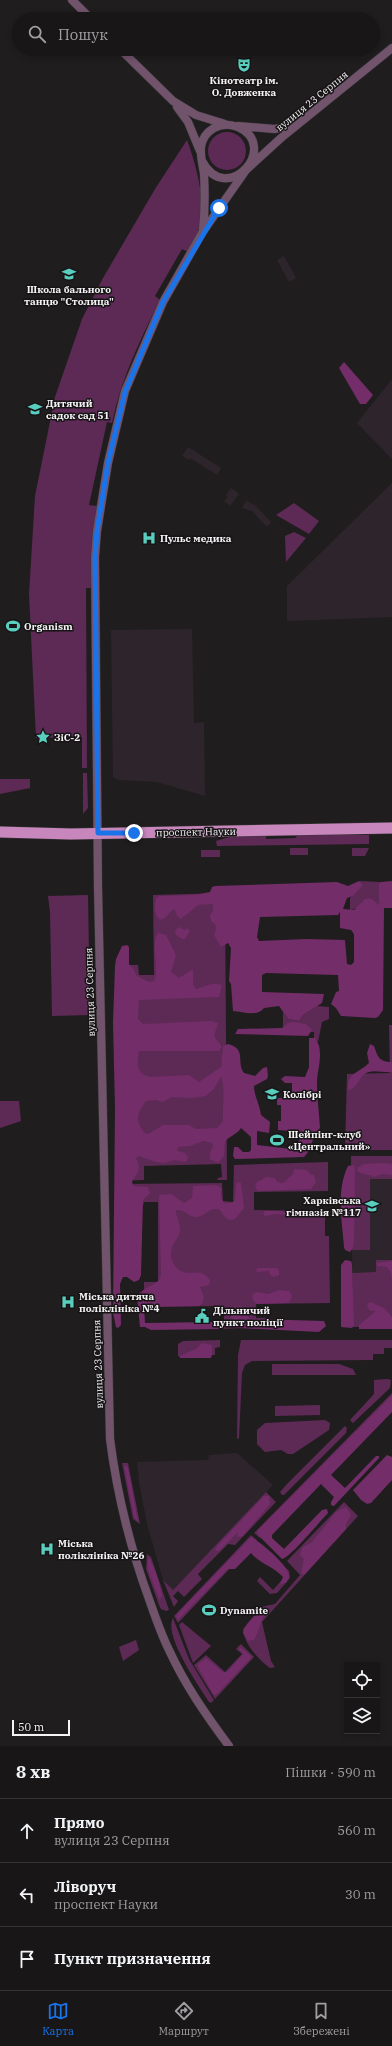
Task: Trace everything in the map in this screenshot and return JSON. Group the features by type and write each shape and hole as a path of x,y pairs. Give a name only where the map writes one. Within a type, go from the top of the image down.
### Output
{"main road":[{"name":"проспект Науки","path":"0,832 98,833 392,828"}],"street":[{"path":"72,0 83,12"},
{"name":"вулиця 23 Серпня","path":"202,161 209,170 225,178 236,176 246,170 392,48"},
{"path":"127,56 173,101 196,115 236,126 274,129 297,126"},
{"name":"вулиця 23 Серпня","path":"173,101 188,122 202,161 205,204 202,233"},
{"path":"200,152 204,138 209,131 217,126 226,124"},
{"name":"вулиця 23 Серпня","path":"229,1746 204,1712 185,1682 160,1630 134,1556 115,1476 110,1436 107,1352 98,833 95,557 97,531 106,471 125,392 142,348 163,302 202,233 246,170 253,154 252,142 246,132 236,126"}],"shaded area":[{"path":"227,132 240,138 246,151 240,164 227,170 214,164 208,151 214,138"},
{"path":"187,140 200,186 202,210 201,222 198,232 188,252 182,249 155,296 160,300 138,345 126,375 120,391 112,423 107,422 89,505 97,506 93,534 93,588 86,588 87,768 82,768 82,737 36,738 29,594 35,496 55,397 82,319 103,278 155,189"},
{"path":"284,256 296,278 289,282 277,260"},
{"path":"344,362 373,395 366,404 360,404 339,368"},
{"path":"392,379 392,459 357,423"},
{"path":"188,447 221,468 217,475 190,458 189,460 182,456"},
{"path":"392,483 392,617 287,621 287,586"},
{"path":"231,488 239,494 230,506 224,501 228,497 226,495"},
{"path":"246,501 255,505 271,522 267,527 252,511 242,508"},
{"path":"294,503 319,521 309,534 276,515"},
{"path":"294,532 306,538 286,562 285,536"},
{"path":"192,629 194,723 204,722 205,796 157,782 118,780 113,777 111,630"},
{"path":"83,773 87,773 88,808 83,814"},
{"path":"0,779 30,779 30,788 0,794"},
{"path":"298,835 369,835 369,844 217,846 216,841 233,836 266,836 266,839 295,838"},
{"path":"290,848 308,848 308,855 290,855"},
{"path":"352,848 369,848 365,856 352,856"},
{"path":"201,850 220,850 220,857 201,857"},
{"path":"359,881 381,882 379,906 371,898 353,910 350,910 350,898 362,885"},
{"path":"359,881 362,884 353,896 347,898 343,909 354,910 365,899 371,898 379,905 379,884 381,882 392,881 392,908 384,908 383,1010 378,1017 375,1018 341,1016 336,1008 331,1004 336,992 339,991 338,975 266,973 262,975 262,992 324,994 322,1003 303,1015 299,1021 288,1019 279,1006 264,1008 261,1011 254,1013 233,1011 231,984 229,981 231,948 228,943 221,947 214,935 216,929 215,924 211,921 210,915 213,911 213,904 198,905 181,919 177,916 175,910 172,910 165,918 160,920 156,915 155,910 156,898 159,896 195,895 210,892 212,887 215,886 337,882 348,886","holes":["340,912 340,928 351,930 354,934 354,962 351,965 347,964 345,940 306,939 259,941 257,937 260,917 338,915"]},
{"path":"225,893 227,1180 217,1180 218,1178 222,1177 221,1164 144,1166 144,1180 121,1181 119,965 138,965 139,975 154,975 153,895"},
{"path":"88,895 90,1015 52,1016 50,912 48,896"},
{"path":"179,927 185,930 187,928 190,931 185,939 182,939 176,935 175,931"},
{"path":"158,933 166,935 176,955 171,972 179,978 193,969 193,985 196,989 212,984 222,985 219,997 139,1000 138,1019 143,1024 211,1021 218,1023 214,1036 222,1047 219,1051 139,1051 138,1064 140,1071 146,1076 151,1077 189,1075 199,1082 221,1067 223,1046 228,1044 234,1046 239,1052 244,1073 255,1076 263,1068 267,1067 267,1079 254,1086 261,1115 270,1122 269,1133 257,1131 257,1145 291,1149 298,1143 303,1132 278,1130 278,1121 281,1121 281,1105 277,1105 277,1098 292,1098 292,1083 285,1083 281,1079 285,1076 305,1077 309,1067 309,1038 315,1038 320,1049 317,1083 320,1128 304,1157 235,1159 233,1156 234,1147 238,1147 243,1152 249,1152 251,1150 251,1137 241,1128 226,1141 224,1156 218,1163 210,1159 210,1152 213,1146 212,1143 204,1141 190,1146 178,1147 177,1151 185,1153 188,1157 187,1161 184,1162 174,1160 165,1163 156,1162 139,1156 136,1158 139,1166 138,1172 132,1181 133,1186 148,1187 150,1193 143,1200 141,1275 139,1280 134,1282 127,1277 123,1277 120,1284 121,1325 118,1328 116,1327 113,1313 115,1108 113,1023 115,966 116,959 122,946 127,945 129,947 129,964 137,976 149,982 154,981 156,975 156,938","holes":["221,1077 224,1093 223,1121 217,1128 196,1129 189,1125 163,1125 146,1134 142,1130 138,1118 146,1101 156,1100 162,1102 172,1097 191,1098 206,1096 214,1089"]},
{"path":"317,1006 329,1007 329,1019 322,1022 318,1042 314,1038 314,1032 311,1032 306,1024 283,1028 283,1012 288,1019 299,1021 303,1015"},
{"path":"293,1022 306,1024 312,1030 308,1036 235,1034 238,1029 282,1028 288,1023"},
{"path":"389,1025 392,1025 392,1150 345,1150 347,1074 390,1073"},
{"path":"370,1044 374,1046 378,1056 382,1060 392,1062 392,1072 375,1071 366,1073 355,1087 348,1090 348,1084 351,1076 369,1063 367,1053"},
{"path":"0,1101 19,1101 21,1121 0,1128"},
{"path":"351,1156 392,1156 392,1179 370,1179 370,1250 352,1250"},
{"path":"328,1162 328,1191 254,1192 254,1210 325,1211 325,1236 329,1236 330,1303 256,1304 256,1318 266,1318 266,1327 218,1329 218,1320 224,1320 224,1306 144,1307 144,1282 158,1282 158,1202 144,1202 143,1205 121,1205 121,1184 222,1183 223,1201 233,1202 234,1165"},
{"name":"Харківська гімназія №117","path":"351,1162 392,1162 392,1326 353,1327"},
{"path":"364,1164 392,1164 392,1175 382,1174 374,1177 360,1173 357,1170 358,1167"},
{"path":"348,1166 355,1166 354,1240 353,1248 350,1252 345,1250 344,1247 341,1216 341,1195 344,1175"},
{"path":"294,1169 307,1170 311,1175 314,1175 316,1182 311,1189 258,1191 255,1187 257,1182 267,1177 275,1178 277,1182 283,1183 293,1174"},
{"path":"238,1182 241,1183 244,1208 235,1219 227,1219 220,1210 216,1209 197,1217 176,1210 180,1231 171,1250 172,1260 174,1265 181,1271 186,1273 201,1273 206,1275 210,1280 209,1285 200,1287 204,1297 202,1304 199,1306 144,1307 145,1323 212,1322 219,1325 221,1329 151,1330 145,1327 140,1327 137,1297 143,1290 160,1279 161,1275 159,1195 171,1194 184,1203 192,1198 193,1186 216,1185 221,1188 221,1198 224,1203 230,1203 235,1201 236,1184"},
{"path":"265,1211 280,1211 289,1213 288,1215 276,1214 265,1216 263,1213"},
{"path":"345,1260 351,1261 352,1264 354,1325 352,1328 341,1327 341,1265"},
{"path":"376,1260 392,1260 392,1326 353,1327 352,1273 376,1272"},
{"path":"392,1261 392,1283 391,1272 387,1267 377,1266 377,1263"},
{"path":"257,1268 277,1268 279,1275 273,1277 270,1275 269,1271 256,1272"},
{"path":"280,1290 289,1291 292,1296 289,1303 256,1304 252,1298 253,1294 257,1292 268,1294"},
{"path":"370,1302 384,1308 392,1317 392,1329 359,1329 359,1325 376,1311 369,1310 367,1304"},
{"path":"239,1306 242,1307 249,1318 324,1321 326,1326 319,1332 238,1328 233,1323 231,1311"},
{"path":"220,1340 220,1347 215,1348 215,1355 178,1356 178,1344 183,1341"},
{"path":"241,1340 392,1340 392,1348 384,1348 384,1354 373,1354 373,1360 252,1361 245,1365 242,1373 239,1438 237,1439 238,1355"},
{"path":"202,1343 212,1345 211,1358 180,1358 179,1356 196,1349"},
{"path":"272,1364 339,1364 353,1369 356,1375 272,1375"},
{"path":"374,1380 391,1380 390,1388 353,1423 350,1420 374,1394"},
{"path":"392,1393 392,1399 260,1538 254,1533"},
{"path":"392,1395 392,1412 331,1475 345,1488 376,1456 379,1456 379,1458 334,1506 331,1505 331,1502 334,1497 321,1484 272,1535 272,1538 284,1549 322,1510 327,1509 328,1513 312,1531 291,1553 282,1559 258,1535 257,1531"},
{"path":"320,1405 320,1415 275,1416 275,1406"},
{"path":"325,1420 330,1423 329,1430 293,1454 288,1454 281,1450 265,1452 257,1444 257,1430 265,1423"},
{"path":"345,1426 347,1428 346,1433 284,1495 282,1495 280,1492 287,1484"},
{"path":"237,1453 273,1485 173,1590 163,1580 147,1524 139,1482 137,1462 208,1460 209,1455"},
{"path":"387,1455 392,1457 392,1480 371,1503 367,1504 361,1500 353,1490"},
{"path":"122,1463 128,1463 140,1524 133,1519"},
{"path":"124,1466 127,1466 128,1468 138,1522 134,1517"},
{"path":"266,1492 276,1502 235,1545 228,1544 198,1574 202,1579 184,1597 178,1591 173,1596 178,1601 174,1607 163,1580 173,1590"},
{"path":"264,1496 269,1496 270,1504 243,1536 237,1537 238,1532 221,1549 218,1551 215,1550 217,1546"},
{"path":"344,1502 358,1516 262,1622 271,1661 275,1667 270,1668 252,1651 246,1640 243,1629 261,1607 275,1604 300,1575 287,1561"},
{"path":"346,1507 351,1515 346,1524 346,1529 304,1575 301,1573 304,1559 300,1555 302,1548 312,1542 336,1512"},
{"path":"251,1535 257,1540 178,1623 174,1616"},
{"path":"251,1537 267,1549 285,1567 289,1577 286,1583 280,1584 283,1577 275,1570 258,1560 251,1553 235,1569 228,1569 178,1620 176,1616 178,1613"},
{"path":"147,1554 151,1557 169,1610 166,1611 161,1609 159,1605 146,1569"},
{"path":"148,1559 150,1559 152,1563 160,1586 162,1596 159,1599 148,1570"},
{"path":"283,1565 289,1571 290,1578 277,1593 270,1594 257,1581 260,1577 273,1590 288,1573"},
{"path":"261,1612 264,1615 257,1634 254,1640 248,1641 243,1633 244,1630 250,1621"},
{"path":"173,1618 189,1659 214,1700 211,1703 191,1673 177,1648 171,1626"},
{"path":"182,1622 211,1646 193,1663 179,1625"},
{"path":"136,1640 139,1650 123,1661 119,1647"},
{"path":"241,1644 254,1657 215,1699 194,1665 206,1655 225,1672 242,1654 236,1649"},
{"path":"240,1647 251,1656 250,1659 218,1693 215,1695 213,1694 197,1665 206,1658 223,1672 227,1672 243,1654 239,1649"}],"place":[{"name":"Кінотеатр ім. О. Довженка","path":"244,65"},
{"name":"Школа бального танцю \"Столица\"","path":"69,274"},
{"name":"Дитячий садок сад 51","path":"35,409"},
{"name":"Пульс медика","path":"149,538"},
{"name":"Organism","path":"13,626"},
{"name":"ЗіС-2","path":"43,737"},
{"name":"Колібрі","path":"272,1094"},
{"name":"Шейпінг-клуб «Центральний»","path":"277,1140"},
{"name":"Харківська гімназія №117","path":"372,1206"},
{"name":"Міська дитяча поліклініка №4","path":"68,1302"},
{"name":"Дільничий пункт поліції","path":"202,1316"},
{"name":"Міська поліклініка №26","path":"47,1549"},
{"name":"Dynamite","path":"209,1610"}],"route":[{"path":"134,833 98,833 95,557 100,507 121,406 142,348 163,302 202,233 219,208"}]}
